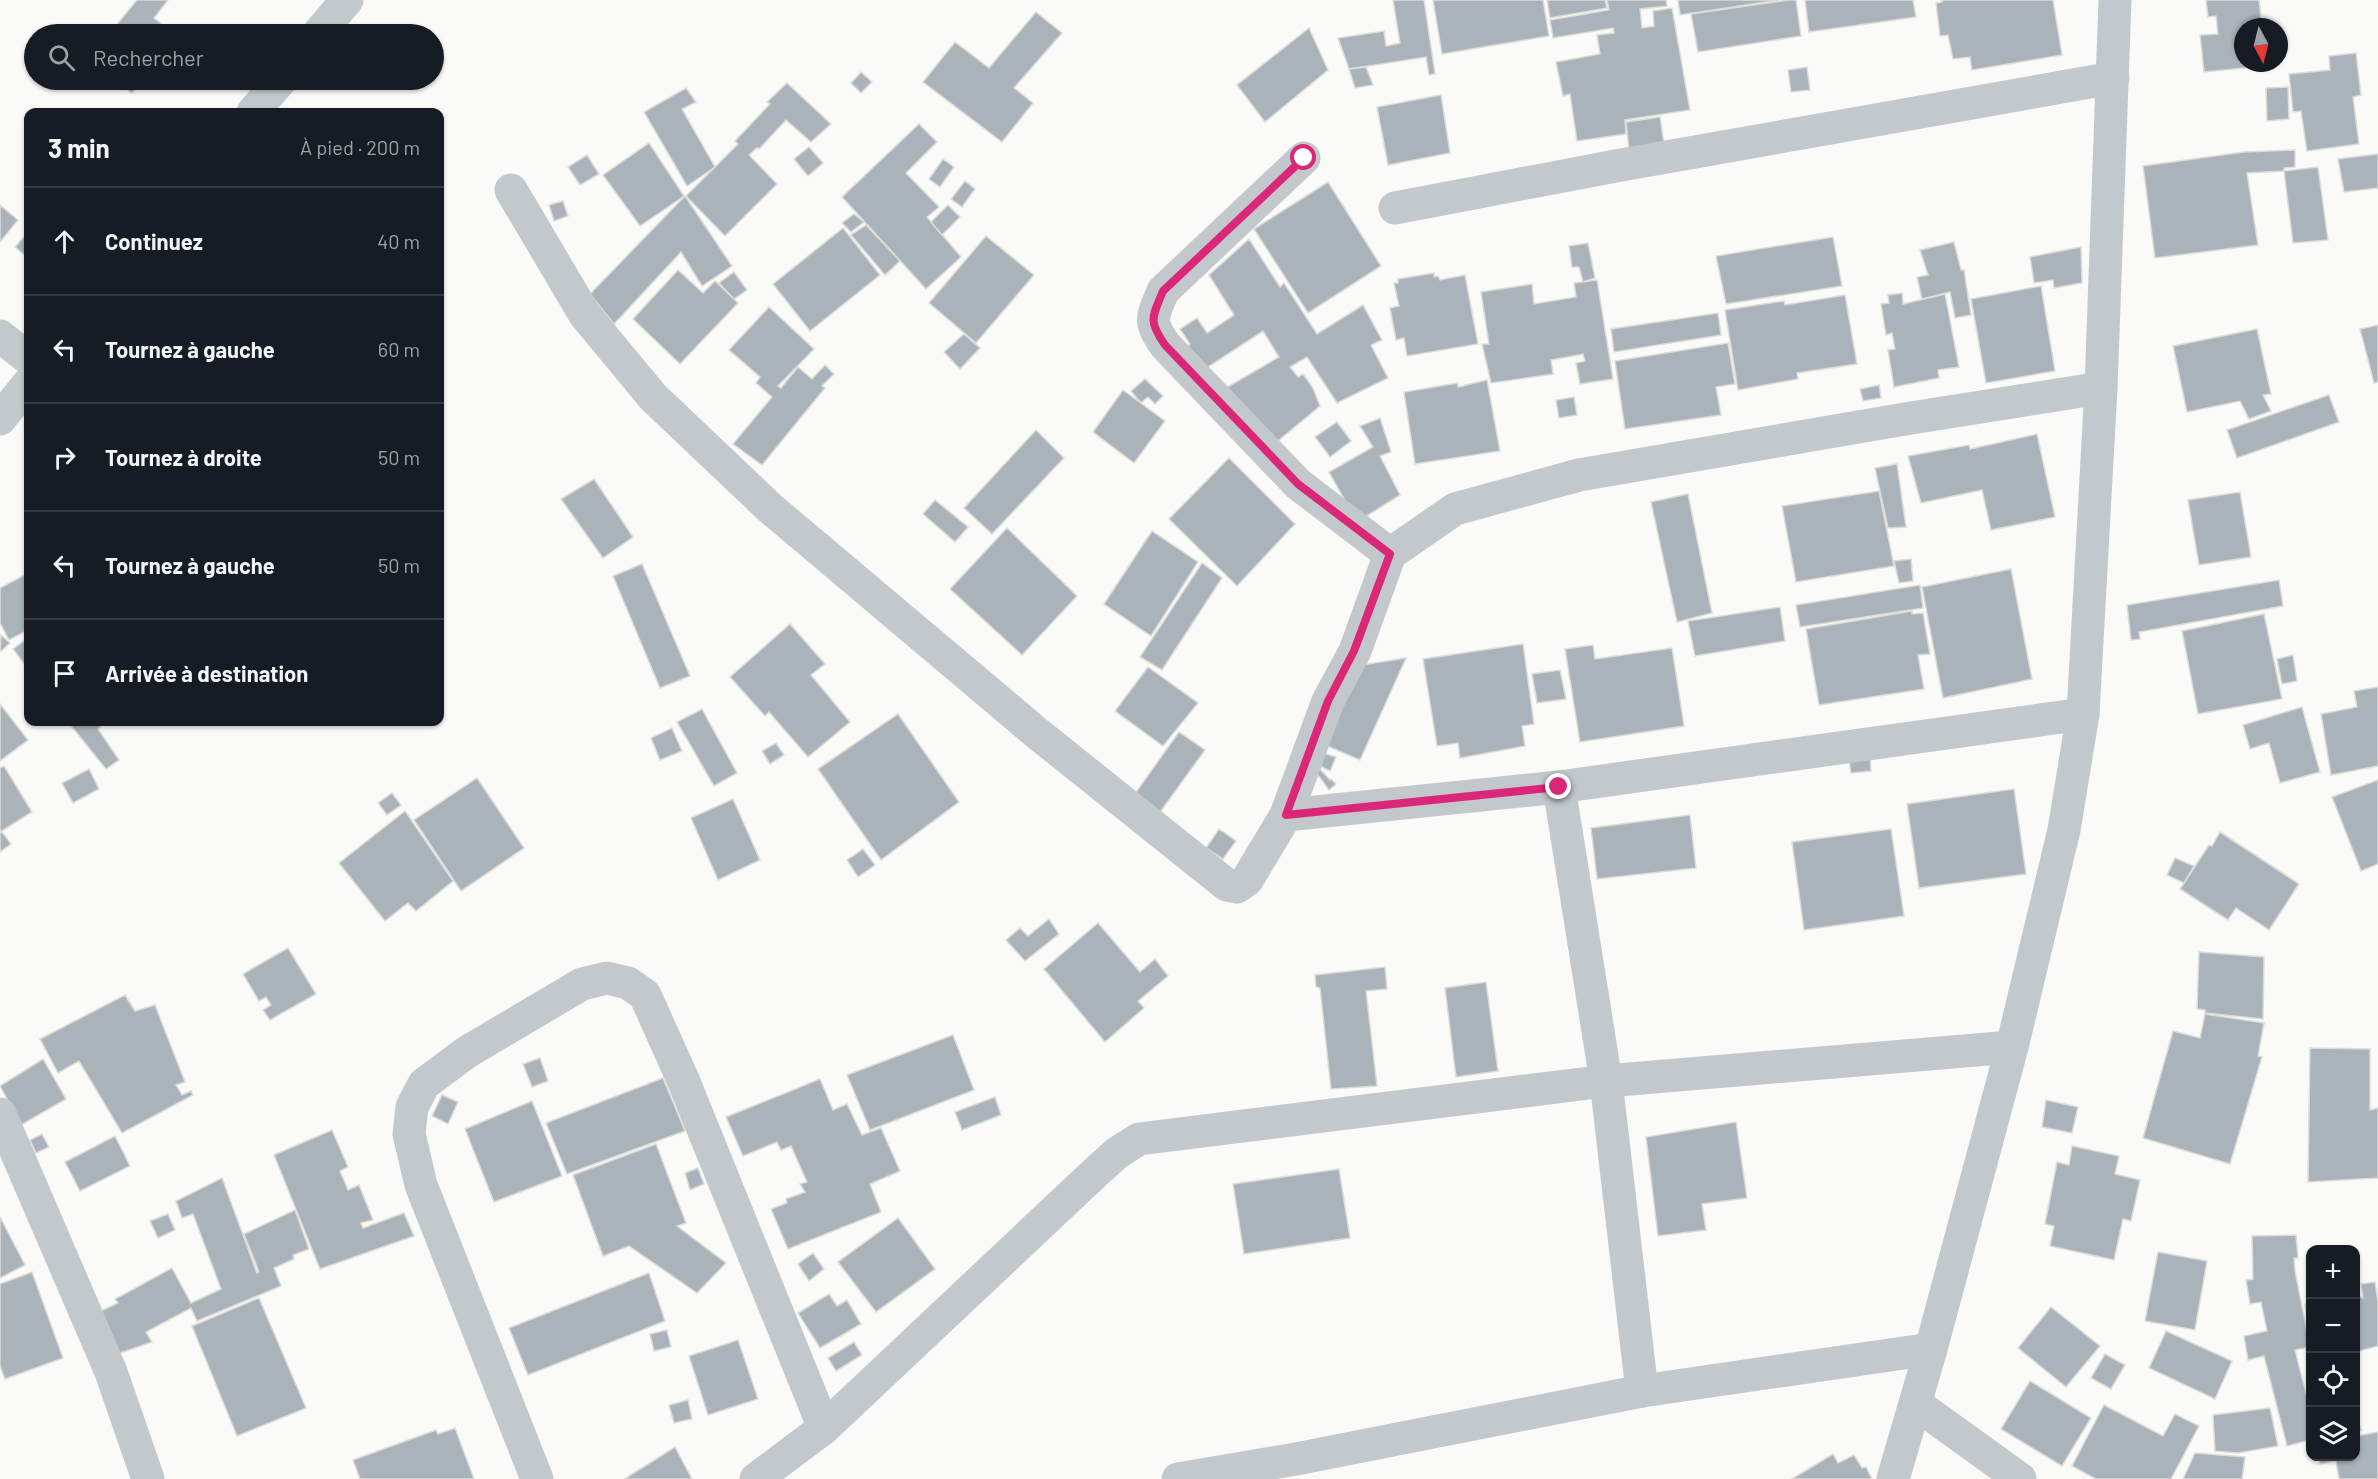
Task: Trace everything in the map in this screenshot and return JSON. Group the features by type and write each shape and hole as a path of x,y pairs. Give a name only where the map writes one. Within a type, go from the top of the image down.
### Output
{"street":[{"path":"327,24 347,0"},
{"path":"1893,1479 1916,1404 2012,1047 2064,830 2084,714 2101,388 2114,78 2115,0"},
{"path":"1395,208 1644,161 2114,78"},
{"path":"256,108 272,90"},
{"path":"1304,158 1163,291 1154,313 1154,328 1165,345 1298,484 1390,554"},
{"path":"511,190 585,315 653,397 770,508 1038,734 1227,885 1237,887 1246,880 1286,815 1328,701 1354,651 1390,554 1455,509 1579,476 1911,418 2101,388"},
{"path":"0,336 24,355"},
{"path":"0,419 24,389"},
{"path":"1286,815 1559,787 2084,714"},
{"path":"1559,787 1606,1081 1642,1391"},
{"path":"537,1479 421,1185 409,1134 412,1107 424,1084 467,1052 582,984 607,978 628,983 645,995 684,1082 824,1428"},
{"path":"756,1479 824,1428 1096,1171 1139,1139 1606,1081 2012,1047"},
{"path":"0,1114 111,1372 148,1479"},
{"path":"1178,1479 1296,1459 1642,1391 1931,1349"},
{"path":"1916,1404 2020,1479"}],"building":[{"path":"137,0 168,0 154,18 162,24 117,24"},
{"path":"1393,0 1424,0 1435,74 1429,75 1426,57 1349,69 1338,38 1384,31 1386,46 1400,43"},
{"path":"1433,0 1543,0 1549,36 1442,54"},
{"path":"1547,0 1605,0 1607,8 1550,18"},
{"path":"1607,0 1666,0 1667,6 1640,9 1642,28 1654,26 1653,11 1672,8 1690,110 1625,120 1626,134 1577,141 1570,94 1563,96 1556,62 1600,54 1597,35 1614,33 1613,28 1553,38 1550,20 1609,10"},
{"path":"1678,0 1779,0 1680,15"},
{"path":"1796,0 1801,36 1698,52 1691,14"},
{"path":"1805,0 1913,0 1916,17 1809,32"},
{"path":"1942,0 2053,0 2062,55 1972,70 1970,57 1953,59 1948,35 1940,36 1936,3"},
{"path":"2206,0 2259,0 2261,18 2234,18 2234,69 2204,72 2200,35 2218,34 2216,16 2208,17"},
{"path":"1036,12 1062,33 1014,88 1033,103 1002,142 923,82 955,42 989,68"},
{"path":"1309,28 1328,70 1265,122 1237,85"},
{"path":"2356,53 2361,95 2353,97 2359,144 2307,151 2301,111 2293,112 2289,74 2330,70 2329,56"},
{"path":"1366,67 1373,85 1355,88 1349,69"},
{"path":"1807,67 1810,90 1791,92 1788,70"},
{"path":"861,72 872,82 861,93 851,83"},
{"path":"787,83 831,124 811,142 786,120 759,149 757,148 749,155 777,184 725,236 686,196 738,144 735,141 770,104 767,102"},
{"path":"2288,87 2289,119 2267,121 2266,88"},
{"path":"686,88 696,102 682,109 715,167 687,186 644,112"},
{"path":"1441,95 1450,153 1388,165 1377,107"},
{"path":"1660,117 1664,144 1629,150 1626,122"},
{"path":"919,124 937,142 906,173 939,207 927,217 961,257 926,289 842,197"},
{"path":"649,143 684,196 640,226 603,175"},
{"path":"809,147 823,163 808,176 794,159"},
{"path":"2295,150 2295,167 2284,168 2284,171 2247,173 2258,245 2155,258 2143,166 2244,152"},
{"path":"2378,154 2378,188 2344,192 2338,159"},
{"path":"587,155 599,174 580,185 568,167"},
{"path":"943,159 954,167 940,187 929,179"},
{"path":"2318,167 2328,240 2293,243 2284,171"},
{"path":"965,181 975,189 962,207 951,199"},
{"path":"1328,182 1381,266 1308,313 1254,229"},
{"path":"685,196 732,266 702,286 681,252 614,324 590,294"},
{"path":"563,201 568,216 554,221 549,205"},
{"path":"0,205 18,220 0,242"},
{"path":"948,205 960,217 942,235 931,222"},
{"path":"854,214 864,222 851,232 842,223"},
{"path":"866,225 900,261 885,275 851,235"},
{"path":"843,228 880,275 810,331 773,284"},
{"path":"986,236 1034,275 976,343 929,303"},
{"path":"24,237 24,255 15,247"},
{"path":"1833,237 1842,286 1726,304 1716,256"},
{"path":"1249,239 1280,287 1284,283 1317,334 1363,305 1382,340 1371,345 1388,378 1337,403 1307,357 1290,367 1298,377 1303,374 1313,388 1320,406 1273,445 1219,392 1279,357 1263,331 1202,371 1186,348 1190,344 1180,329 1197,318 1207,333 1234,315 1209,275"},
{"path":"1954,242 1961,270 1964,270 1971,315 1955,318 1950,292 1922,299 1917,277 1928,275 1920,250"},
{"path":"1588,243 1595,278 1583,282 1579,267 1572,267 1569,246"},
{"path":"2081,247 2082,283 2054,288 2053,280 2034,283 2030,257"},
{"path":"678,270 703,293 715,281 738,303 680,364 633,319"},
{"path":"734,272 747,290 734,299 719,283"},
{"path":"1434,273 1434,277 1438,276 1440,280 1465,275 1478,344 1407,356 1404,338 1396,340 1390,308 1399,306 1394,283 1398,283 1398,279"},
{"path":"1597,280 1613,379 1580,384 1576,363 1585,361 1583,354 1551,360 1553,374 1491,383 1482,344 1489,344 1481,292 1532,284 1534,304 1576,297 1574,283"},
{"path":"2041,286 2055,371 1986,383 1971,299"},
{"path":"1902,293 1903,304 1945,294 1959,367 1938,370 1939,378 1894,387 1888,350 1895,349 1892,333 1886,335 1881,304 1889,303 1888,295"},
{"path":"1845,295 1857,364 1797,373 1798,379 1738,390 1725,310 1784,301 1785,305"},
{"path":"769,307 814,349 778,386 781,388 798,367 812,379 825,365 834,374 822,386 825,388 762,465 733,444 772,397 756,383 760,377 729,350"},
{"path":"1718,313 1721,335 1614,352 1611,329"},
{"path":"2378,325 2378,382 2374,383 2360,329"},
{"path":"2257,329 2271,394 2263,395 2271,411 2249,419 2240,401 2187,412 2173,346"},
{"path":"964,334 980,348 960,369 944,352"},
{"path":"1728,343 1735,384 1716,387 1721,415 1625,429 1615,361"},
{"path":"1145,379 1163,396 1155,404 1148,397 1141,403 1131,391"},
{"path":"1487,380 1500,451 1415,464 1404,392 1458,383 1458,387"},
{"path":"1879,385 1881,398 1863,401 1860,389"},
{"path":"1123,390 1165,421 1134,463 1093,432"},
{"path":"2329,395 2339,422 2237,458 2227,430"},
{"path":"1574,397 1577,415 1559,418 1556,400"},
{"path":"1380,418 1391,452 1380,456 1400,495 1357,522 1329,472 1373,447 1360,426"},
{"path":"1337,422 1351,441 1330,457 1315,437"},
{"path":"1036,430 1064,458 992,534 964,508"},
{"path":"2037,434 2055,517 1991,530 1982,490 1921,503 1908,456 1969,445 1970,449"},
{"path":"1229,458 1295,524 1237,586 1169,519"},
{"path":"1897,464 1906,527 1888,528 1875,468"},
{"path":"594,479 633,537 603,558 561,499"},
{"path":"1879,491 1894,566 1796,582 1782,506"},
{"path":"2240,492 2251,557 2199,565 2188,500"},
{"path":"1688,494 1712,613 1677,622 1651,502"},
{"path":"935,500 968,527 955,542 923,514"},
{"path":"1007,528 1077,596 1022,655 950,589"},
{"path":"1152,531 1198,562 1151,636 1104,604"},
{"path":"1911,559 1913,581 1899,583 1894,561"},
{"path":"1202,563 1222,578 1162,670 1140,657"},
{"path":"642,564 690,676 660,688 613,576"},
{"path":"2011,569 2032,679 1943,698 1922,587"},
{"path":"24,575 24,632 9,640 0,623 0,588"},
{"path":"2279,580 2283,606 2139,632 2140,639 2131,640 2127,605"},
{"path":"1920,585 1923,608 1800,627 1796,605"},
{"path":"1780,607 1785,641 1695,656 1688,621"},
{"path":"1912,611 1912,614 1923,613 1930,654 1918,655 1924,689 1819,705 1806,629"},
{"path":"2264,614 2282,699 2198,714 2182,631"},
{"path":"790,624 825,664 811,675 850,722 808,757 769,712 765,716 730,677"},
{"path":"1,635 10,643 1,651 0,649"},
{"path":"24,641 24,664 13,649"},
{"path":"1523,644 1534,724 1522,726 1525,746 1460,758 1458,743 1437,746 1423,659"},
{"path":"1593,645 1595,659 1672,648 1684,726 1580,742 1565,649"},
{"path":"2293,655 2297,681 2282,684 2277,659"},
{"path":"1406,658 1360,760 1325,745 1362,665"},
{"path":"1148,667 1198,703 1163,746 1115,711"},
{"path":"1560,670 1566,699 1537,703 1532,674"},
{"path":"2378,687 2378,766 2331,775 2321,714 2357,707 2354,691"},
{"path":"0,704 28,740 0,761"},
{"path":"2302,707 2320,772 2280,783 2269,743 2250,749 2243,725"},
{"path":"702,709 737,773 714,786 677,722"},
{"path":"898,714 959,802 881,860 818,769"},
{"path":"71,726 101,726 98,729 119,760 106,769"},
{"path":"672,728 682,751 660,760 651,738"},
{"path":"1179,732 1205,750 1155,819 1129,802"},
{"path":"776,743 784,755 770,764 762,751"},
{"path":"1323,753 1336,757 1330,771 1320,766 1319,768 1336,784 1329,790 1315,771"},
{"path":"1870,756 1871,771 1851,773 1849,759"},
{"path":"4,766 32,812 0,832 0,768"},
{"path":"89,769 99,789 73,803 62,783"},
{"path":"477,778 524,848 461,891 414,820"},
{"path":"2378,780 2378,864 2361,871 2332,797"},
{"path":"2014,789 2026,874 1919,888 1907,804"},
{"path":"392,793 401,805 387,815 378,803"},
{"path":"733,799 760,860 718,880 691,818"},
{"path":"405,811 453,881 416,911 408,903 385,921 339,863"},
{"path":"1690,815 1696,868 1597,879 1591,828"},
{"path":"1219,829 1236,841 1223,859 1206,848"},
{"path":"1891,829 1904,916 1804,930 1792,842"},
{"path":"2,832 11,844 0,852 0,833"},
{"path":"2220,832 2299,884 2269,930 2236,908 2228,920 2180,889"},
{"path":"863,849 875,865 858,877 847,860"},
{"path":"2175,858 2194,866 2184,883 2167,875"},
{"path":"1049,919 1059,934 1025,961 1006,940 1020,928 1028,936"},
{"path":"1098,923 1140,972 1155,959 1168,976 1138,1001 1144,1008 1105,1042 1044,969"},
{"path":"288,948 316,994 270,1020 263,1010 271,1005 266,997 259,1001 243,974"},
{"path":"2199,952 2264,957 2263,1019 2205,1013 2205,1010 2197,1009"},
{"path":"1385,967 1387,989 1366,991 1377,1086 1331,1089 1320,988 1316,987 1315,975"},
{"path":"1486,982 1498,1071 1456,1077 1445,988"},
{"path":"125,995 135,1011 155,1005 185,1082 176,1085 182,1095 191,1091 193,1095 122,1133 79,1061 58,1073 40,1039"},
{"path":"2205,1014 2264,1023 2258,1056 2262,1057 2230,1164 2143,1138 2173,1031 2200,1038"},
{"path":"953,1035 974,1090 870,1130 847,1075"},
{"path":"2310,1048 2370,1049 2370,1110 2378,1108 2378,1178 2308,1182"},
{"path":"540,1058 548,1081 532,1087 523,1064"},
{"path":"43,1059 66,1099 21,1125 0,1086"},
{"path":"663,1078 685,1131 567,1174 546,1123"},
{"path":"820,1079 833,1110 847,1104 862,1135 881,1128 900,1171 870,1184 881,1212 788,1249 771,1209 787,1203 786,1199 805,1192 800,1184 807,1182 791,1146 781,1150 777,1142 743,1156 726,1117"},
{"path":"442,1095 458,1102 448,1124 432,1116"},
{"path":"995,1097 1001,1115 962,1130 955,1112"},
{"path":"2046,1100 2078,1107 2072,1133 2042,1127"},
{"path":"532,1101 562,1176 494,1202 465,1129"},
{"path":"1736,1122 1747,1198 1702,1204 1706,1230 1658,1236 1646,1137"},
{"path":"332,1130 348,1167 340,1171 348,1190 359,1185 373,1220 361,1223 363,1228 404,1213 414,1236 320,1269 274,1155"},
{"path":"42,1134 49,1147 36,1153 30,1140"},
{"path":"115,1136 130,1166 80,1191 65,1162"},
{"path":"656,1144 686,1223 677,1226 726,1263 697,1293 629,1246 603,1256 573,1175"},
{"path":"2072,1146 2119,1156 2115,1174 2140,1180 2131,1221 2123,1219 2114,1260 2050,1246 2054,1226 2045,1224 2057,1162 2069,1165"},
{"path":"698,1168 704,1184 690,1190 685,1173"},
{"path":"1339,1169 1350,1238 1244,1254 1233,1184"},
{"path":"222,1178 257,1273 259,1272 244,1234 295,1210 309,1249 293,1255 294,1259 274,1268 281,1286 197,1321 191,1308 146,1332 152,1342 117,1354 101,1311 118,1303 115,1299 172,1268 191,1303 221,1289 193,1214 182,1218 176,1201"},
{"path":"168,1214 175,1230 158,1238 150,1221"},
{"path":"0,1217 25,1265 0,1278"},
{"path":"898,1218 935,1269 876,1312 838,1262"},
{"path":"2296,1235 2298,1258 2294,1258 2295,1271 2306,1327 2306,1348 2295,1350 2306,1393 2306,1441 2287,1446 2264,1356 2248,1360 2244,1336 2267,1331 2261,1302 2250,1304 2246,1280 2253,1279 2252,1236"},
{"path":"2158,1252 2207,1261 2195,1330 2145,1321"},
{"path":"813,1253 824,1269 809,1281 798,1264"},
{"path":"32,1272 63,1358 5,1379 0,1366 0,1284"},
{"path":"649,1273 665,1321 528,1375 509,1328"},
{"path":"2375,1282 2378,1302 2378,1346 2360,1351 2360,1297 2363,1298 2361,1284"},
{"path":"829,1294 837,1306 847,1300 861,1324 820,1348 798,1313"},
{"path":"259,1298 306,1408 237,1436 192,1326"},
{"path":"2051,1307 2100,1346 2066,1387 2018,1348"},
{"path":"667,1330 671,1347 654,1351 650,1334"},
{"path":"2166,1331 2232,1361 2215,1399 2149,1368"},
{"path":"738,1340 758,1399 708,1415 689,1356"},
{"path":"854,1342 862,1355 836,1371 828,1358"},
{"path":"2105,1354 2125,1365 2111,1389 2091,1378"},
{"path":"2030,1381 2091,1418 2062,1466 2001,1429"},
{"path":"688,1400 692,1419 674,1423 669,1405"},
{"path":"2104,1405 2163,1436 2175,1414 2199,1426 2171,1479 2096,1479 2072,1466"},
{"path":"2270,1408 2278,1446 2238,1453 2215,1451 2213,1415"},
{"path":"455,1428 474,1479 360,1479 353,1460 436,1430 438,1434"},
{"path":"2378,1432 2378,1479 2339,1479 2336,1461 2360,1461 2360,1435"},
{"path":"675,1447 692,1479 625,1479 629,1476"},
{"path":"2195,1453 2245,1457 2242,1479 2183,1479"},
{"path":"1833,1454 1838,1463 1854,1455 1862,1468 1866,1467 1872,1479 1792,1479"}],"route":[{"path":"1304,158 1163,291 1154,313 1154,328 1165,345 1298,484 1390,554 1354,651 1328,701 1286,815 1559,787"}]}
